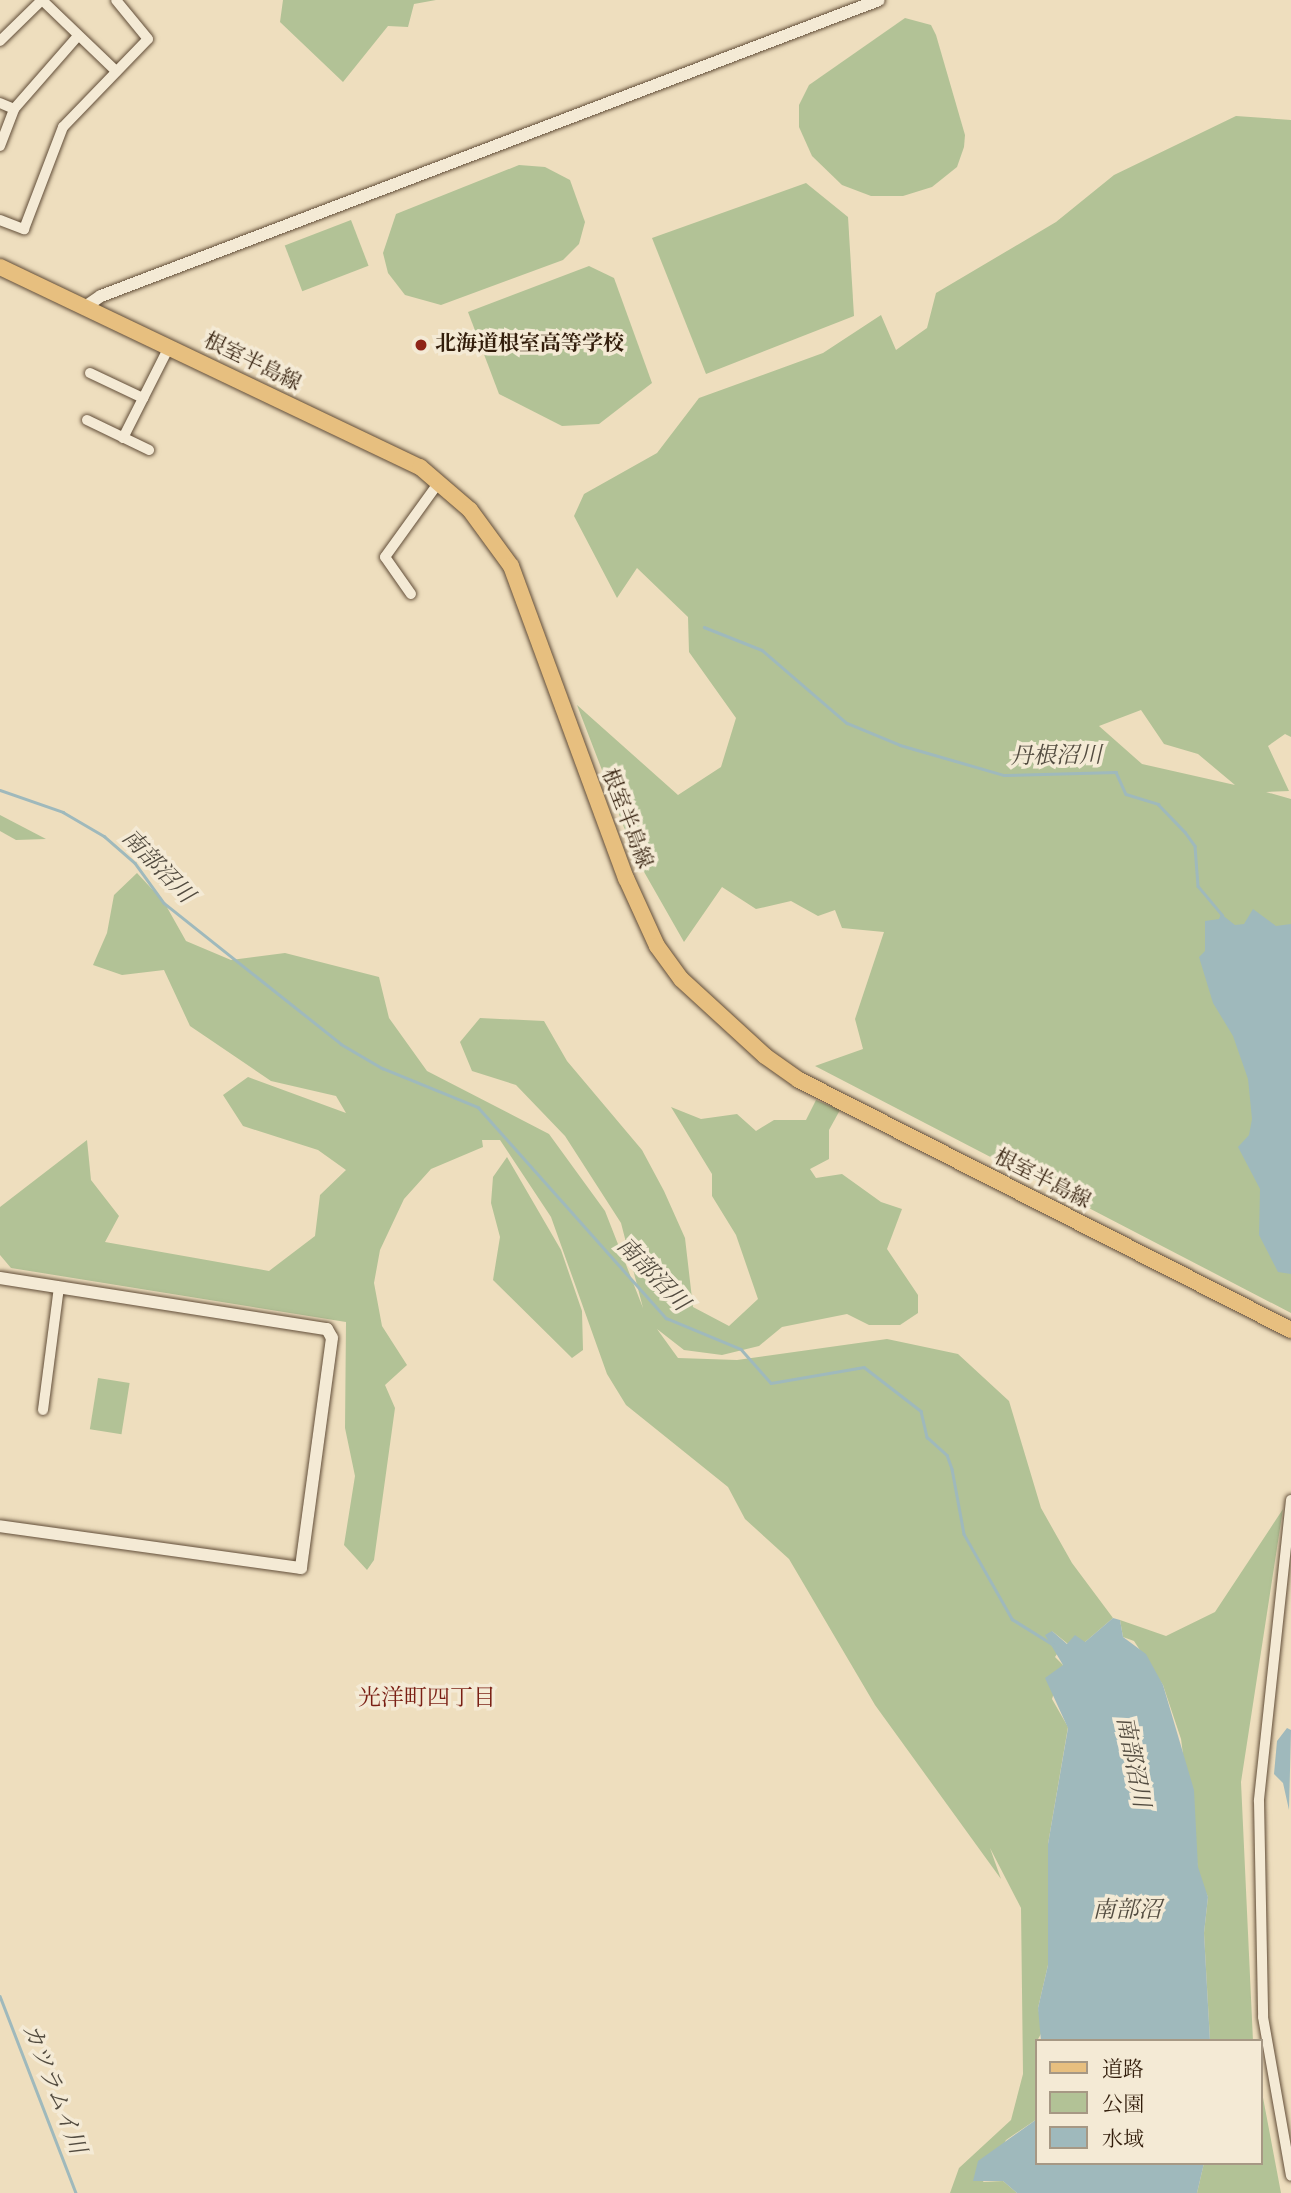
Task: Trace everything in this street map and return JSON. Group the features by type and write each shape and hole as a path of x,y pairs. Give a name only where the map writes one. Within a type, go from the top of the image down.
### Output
{"main road":[{"name":"根室半島線","path":"0,267 420,467 470,510 507,559 626,878 657,946 681,979 765,1056 799,1080 1291,1330"}],"street":[{"path":"0,41 42,0 116,71"},
{"path":"0,220 24,229 63,127 148,39 116,0"},
{"path":"85,307 879,0"},
{"path":"0,146 14,109 78,36"},
{"path":"0,103 14,109"},
{"path":"123,438 169,347"},
{"path":"90,373 142,398"},
{"path":"87,420 149,450"},
{"path":"411,594 385,557 439,482"},
{"path":"0,1278 330,1330 301,1568 0,1527"},
{"path":"43,1410 59,1287"},
{"path":"1291,1500 1259,1801 1263,2017 1291,2176"}],"green space":[{"path":"283,0 436,0 414,4 408,27 388,26 343,82 280,22"},
{"path":"905,18 931,25 936,35 965,135 964,147 957,167 932,187 903,196 871,196 842,185 812,156 799,127 799,105 809,85"},
{"path":"1236,116 1291,120 1291,737 1285,734 1268,746 1289,791 1266,792 1291,799 1291,1313 815,1066 863,1049 855,1019 884,932 842,928 835,910 818,916 791,901 756,909 722,887 684,942 635,856 577,705 678,795 721,767 736,718 689,652 688,617 637,568 617,598 574,516 584,494 657,453 699,398 823,353 881,315 896,350 927,328 936,293 1056,222 1114,175","holes":["1141,710 1164,744 1198,754 1235,785 1142,764 1099,726"]},
{"path":"519,165 545,167 570,180 585,222 579,244 563,260 441,305 405,295 388,273 383,253 396,214"},
{"path":"806,183 848,217 854,316 706,374 652,238"},
{"path":"351,220 369,266 302,291 285,245"},
{"path":"589,266 614,278 652,383 599,424 562,426 499,394 468,312"},
{"path":"0,815 46,839 16,840 0,831"},
{"path":"137,873 164,902 186,941 231,960 285,953 379,977 389,1018 427,1071 549,1134 605,1211 643,1308 621,1223 565,1136 516,1085 472,1071 460,1042 480,1018 544,1021 567,1061 642,1150 664,1191 685,1238 693,1307 729,1326 758,1299 736,1235 712,1196 712,1174 671,1107 701,1119 737,1114 756,1131 774,1120 806,1120 816,1100 840,1110 829,1130 829,1159 810,1169 816,1178 842,1174 881,1202 902,1209 887,1249 918,1295 918,1313 900,1325 869,1325 847,1314 782,1327 759,1346 722,1355 684,1350 657,1329 678,1358 737,1360 887,1339 958,1354 1009,1401 1041,1508 1072,1563 1113,1618 1085,1642 1068,1644 1052,1631 1059,1651 1055,1657 1063,1665 1052,1699 1068,1727 1048,1844 1048,1965 1038,2008 1043,2030 1036,2039 1036,2120 1006,2140 983,2182 1003,2181 1017,2193 950,2193 959,2168 1011,2120 1023,2074 1021,1908 990,1848 1001,1879 875,1705 789,1559 745,1519 728,1487 626,1405 607,1374 551,1217 500,1140 482,1140 483,1147 431,1169 404,1199 380,1250 374,1283 382,1326 407,1365 385,1385 395,1408 374,1560 367,1570 344,1545 355,1476 345,1428 346,1322 11,1268 0,1255 0,1207 87,1140 91,1180 119,1216 105,1242 269,1271 315,1236 320,1195 346,1170 318,1150 243,1126 223,1095 248,1077 346,1113 336,1096 271,1081 190,1026 164,970 122,975 93,965 107,933 114,895"},
{"path":"507,1157 561,1250 582,1311 583,1350 572,1358 493,1280 500,1237 491,1203 493,1177"},
{"path":"98,1378 130,1383 121,1434 90,1429"},
{"path":"1283,1509 1241,1782 1253,2039 1210,2039 1204,1933 1208,1897 1199,1877 1181,1739 1163,1685 1134,1641 1123,1637 1120,1620 1166,1636 1215,1612"},
{"path":"1263,2098 1281,2193 1197,2193 1204,2165 1263,2165"}],"water":[{"path":"1253,909 1276,926 1291,924 1291,1274 1278,1272 1259,1235 1260,1189 1238,1147 1249,1135 1252,1119 1248,1079 1233,1036 1213,1003 1199,957 1205,951 1205,921 1219,919 1221,914 1235,925 1244,924"},
{"name":"南部沼","path":"1113,1618 1120,1620 1123,1637 1146,1654 1163,1685 1194,1790 1198,1867 1208,1897 1204,1933 1210,2039 1041,2039 1038,2008 1048,1965 1048,1844 1068,1728 1045,1678 1063,1665 1045,1635 1052,1631 1067,1644 1075,1635 1085,1642"},
{"path":"1287,1728 1291,1730 1289,1810 1283,1783 1274,1774 1277,1741"},
{"path":"1036,2120 1036,2165 1204,2165 1197,2193 1017,2193 1003,2181 973,2181 978,2161"}],"waterway":[{"name":"丹根沼川","path":"704,627 762,650 847,723 900,745 1004,775 1116,772 1126,794 1158,804 1185,832 1195,846 1198,886 1222,915"},
{"name":"南部沼川","path":"0,790 63,812 104,836 135,863 164,903 341,1044 382,1068 478,1107 666,1318 741,1349 771,1383 864,1367 921,1411 927,1437 947,1455 952,1469 964,1534 1012,1619 1057,1647"},
{"name":"カツラムイ川","path":"0,1996 76,2193"}],"place":[{"name":"北海道根室高等学校","path":"421,345"}],"district":[{"name":"光洋町四丁目","path":"427,1699"}]}
